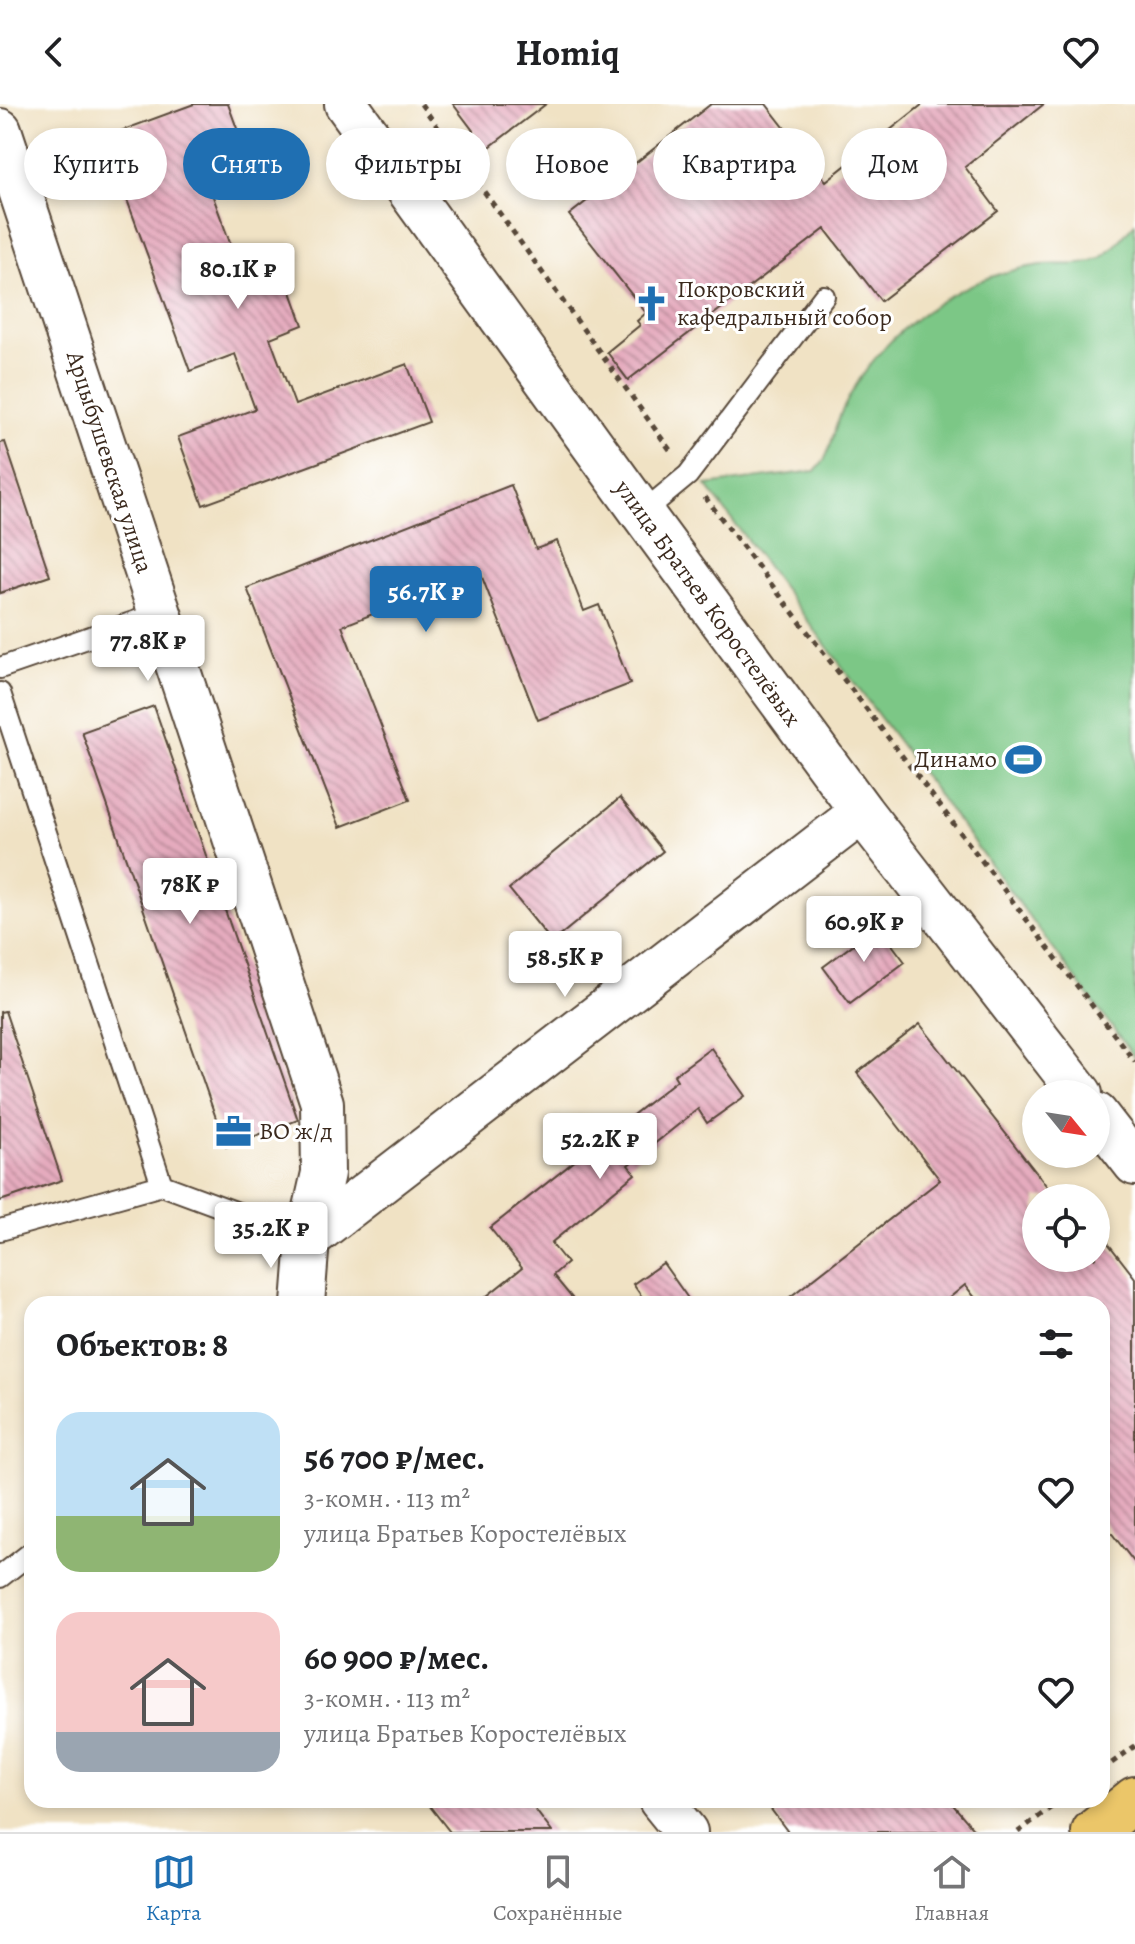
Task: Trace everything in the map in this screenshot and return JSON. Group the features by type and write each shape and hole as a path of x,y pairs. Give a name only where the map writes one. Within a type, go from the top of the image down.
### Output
{"main road":[{"path":"1094,1832 1135,1799"}],"street":[{"name":"улица Братьев Коростелёвых","path":"346,104 862,812 1070,1080"},
{"name":"Арцыбушевская улица","path":"0,133 322,1103 323,1173 308,1239 304,1296"},
{"path":"308,1239 862,812"},
{"path":"1110,1132 1135,1164"},
{"path":"666,1808 686,1832"}],"lane":[{"path":"642,513 688,475 824,296"},
{"path":"0,668 160,613"},
{"path":"0,693 162,1185"},
{"path":"0,1230 162,1185 308,1239"},
{"path":"0,1577 24,1558"}],"path":[{"path":"421,104 688,475 1135,1062"},
{"path":"1110,1764 1135,1746"},
{"path":"1018,1832 1050,1808"}],"green space":[{"name":"Динамо","path":"1135,223 1135,1058 706,485 815,471 825,459 842,411 860,379 882,350 908,325 962,289 1000,274 1041,265 1079,264 1101,258"}],"building":[{"path":"194,104 228,104 237,128 183,128 183,200 214,200 240,270 278,256 303,325 270,338 295,405 407,364 429,422 203,505 178,437 255,409 235,354 190,371 127,200 167,200 167,128 129,128"},
{"path":"453,104 546,104 515,128 506,128 506,135 490,147 490,128 471,128"},
{"path":"711,104 766,104 785,128 680,128"},
{"path":"923,104 1044,104 965,167 998,211 881,301 825,229 628,380 607,352 640,325 637,321 646,313 569,215 588,200 637,200 637,162 653,149 653,200 825,200 825,180 841,169 841,200 947,200 947,128 893,128"},
{"path":"5,442 50,576 0,593 0,443"},
{"path":"511,485 536,549 557,541 584,611 599,605 630,684 538,720 480,572 342,626 410,800 340,827 247,588"},
{"path":"154,706 298,1120 226,1147 82,732"},
{"path":"620,798 663,851 552,942 509,889"},
{"path":"878,926 905,962 850,1003 823,967"},
{"path":"5,1011 62,1180 0,1201 0,1012"},
{"path":"920,1024 1022,1154 1022,1168 1033,1168 1045,1184 1022,1184 1022,1272 1110,1272 1110,1246 1135,1278 1135,1563 1110,1531 1110,1296 974,1296 965,1285 952,1296 791,1296 940,1180 857,1073"},
{"path":"711,1048 745,1096 707,1123 698,1109 628,1165 635,1174 551,1243 567,1263 553,1275 570,1296 487,1296 522,1268 490,1228 677,1080 674,1075"},
{"path":"663,1263 686,1296 641,1296 633,1284"},
{"path":"431,1808 534,1808 552,1832 450,1832"},
{"path":"770,1808 956,1808 976,1832 788,1832"}],"place":[{"name":"Покровский кафедральный собор","path":"651,303"},
{"name":"Динамо","path":"1023,759"},
{"name":"ВО ж/д","path":"233,1131"}]}
